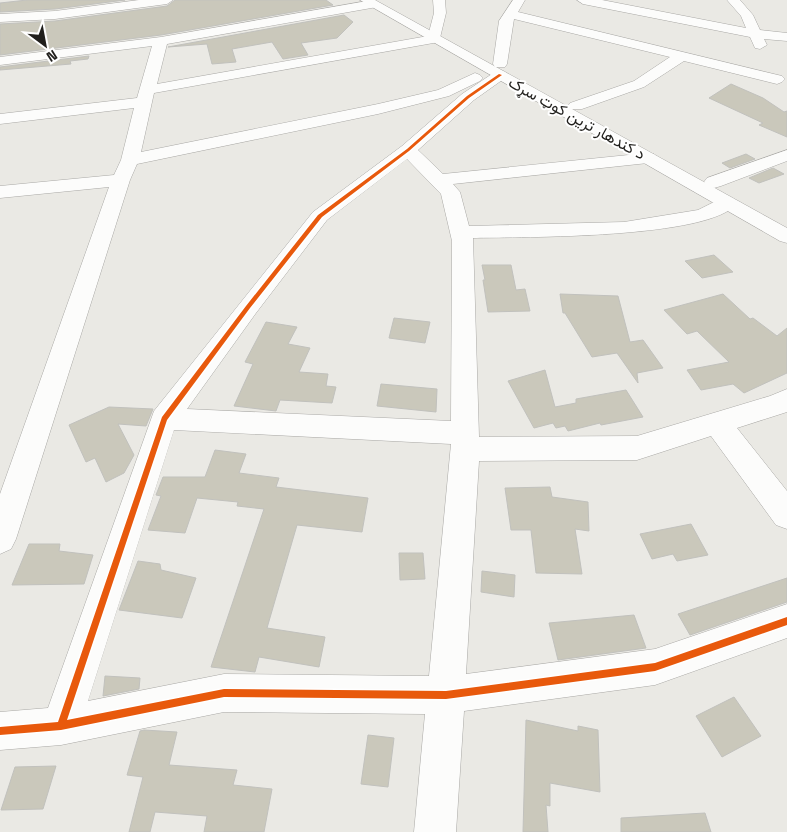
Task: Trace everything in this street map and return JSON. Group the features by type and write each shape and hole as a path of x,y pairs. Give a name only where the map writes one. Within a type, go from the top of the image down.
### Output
{"street":[{"path":"0,18 55,15 167,0"},
{"path":"0,119 146,96 436,34 440,13 439,0"},
{"path":"61,726 164,419 248,307 320,216 408,150 497,70 506,21 520,0"},
{"path":"583,0 757,34 787,36"},
{"path":"733,0 748,15 757,34 767,68 782,84"},
{"path":"0,61 161,42 375,1"},
{"name":"د کندهار ترين کوټ سړک","path":"375,1 436,34 787,237"},
{"path":"510,14 682,56 782,84"},
{"path":"0,539 125,170 161,42"},
{"path":"576,106 638,84 682,56"},
{"path":"0,192 125,170 246,137 443,94 497,70"},
{"name":"د کندهار ترين کوټ سړک","path":"497,70 576,106 787,222"},
{"path":"408,150 450,192 463,241 465,441 435,832"},
{"path":"714,182 787,155"},
{"path":"439,180 648,158"},
{"path":"460,232 624,228 703,215 727,203"},
{"path":"164,419 465,441 638,448 779,404 787,399"},
{"path":"717,423 787,515"},
{"path":"0,731 61,726 224,693 446,695 655,667 787,621"}],"building":[{"path":"27,0 125,0 55,9 0,12 0,3"},
{"path":"175,0 326,0 333,5 161,35 0,55 0,24 55,21 167,6"},
{"path":"344,15 353,22 337,38 301,43 308,55 283,59 272,42 232,49 236,62 212,64 207,44 168,47"},
{"path":"89,56 88,59 70,61 71,64 0,70 0,67"},
{"path":"731,84 763,98 784,112 787,111 787,137 759,125 763,123 709,98"},
{"path":"746,154 755,159 730,168 722,163"},
{"path":"773,168 784,174 759,183 749,178"},
{"path":"714,255 733,272 702,278 685,261"},
{"path":"482,265 511,265 516,290 525,289 530,311 488,312"},
{"path":"560,294 618,296 630,342 643,340 663,368 637,373 638,383 617,353 592,357 565,313 563,313"},
{"path":"723,294 750,319 753,318 777,336 787,328 787,373 744,393 733,384 701,390 687,370 729,362 697,331 687,334 664,310"},
{"path":"394,318 430,322 425,343 389,338"},
{"path":"266,322 297,327 288,344 310,348 299,372 328,374 326,386 336,387 332,403 280,400 276,411 234,406 253,364 245,362"},
{"path":"545,370 555,407 576,403 576,399 626,390 643,417 601,425 600,423 568,431 565,426 556,428 553,423 534,428 508,381"},
{"path":"381,384 437,389 436,412 377,406"},
{"path":"109,407 153,409 146,426 118,424 134,455 124,473 106,482 95,458 86,462 69,425"},
{"path":"215,450 246,454 239,473 279,478 276,487 368,498 362,532 297,525 267,628 325,637 319,667 259,657 255,672 211,667 264,509 237,506 238,502 197,498 185,533 148,530 161,496 156,495 163,477 205,477"},
{"path":"550,487 552,497 588,502 589,531 575,529 582,574 536,573 531,530 511,530 505,488"},
{"path":"691,524 708,555 677,561 673,554 652,559 640,534"},
{"path":"29,544 60,544 59,551 93,555 84,584 12,585"},
{"path":"399,553 423,553 425,579 400,580"},
{"path":"138,561 160,564 161,570 196,578 182,618 119,610"},
{"path":"482,571 515,575 514,597 481,592"},
{"path":"787,578 787,602 690,635 678,614"},
{"path":"634,615 646,648 558,660 549,623"},
{"path":"105,676 140,678 139,689 103,696"},
{"path":"734,697 761,736 722,757 696,716"},
{"path":"526,720 578,731 578,726 598,730 600,792 550,783 550,806 546,805 548,832 523,832"},
{"path":"140,731 177,732 169,765 237,770 233,785 272,789 264,832 204,832 207,816 155,812 150,832 129,832 143,777 127,775"},
{"path":"368,735 394,738 388,787 361,784"},
{"path":"56,766 43,809 1,810 15,767"},
{"path":"705,813 711,832 621,832 621,818"}],"cycle path":[{"path":"61,726 164,419 248,307 320,216 408,150 468,97 500,75"},
{"path":"0,731 61,726 224,693 446,695 655,667 787,621"}]}
